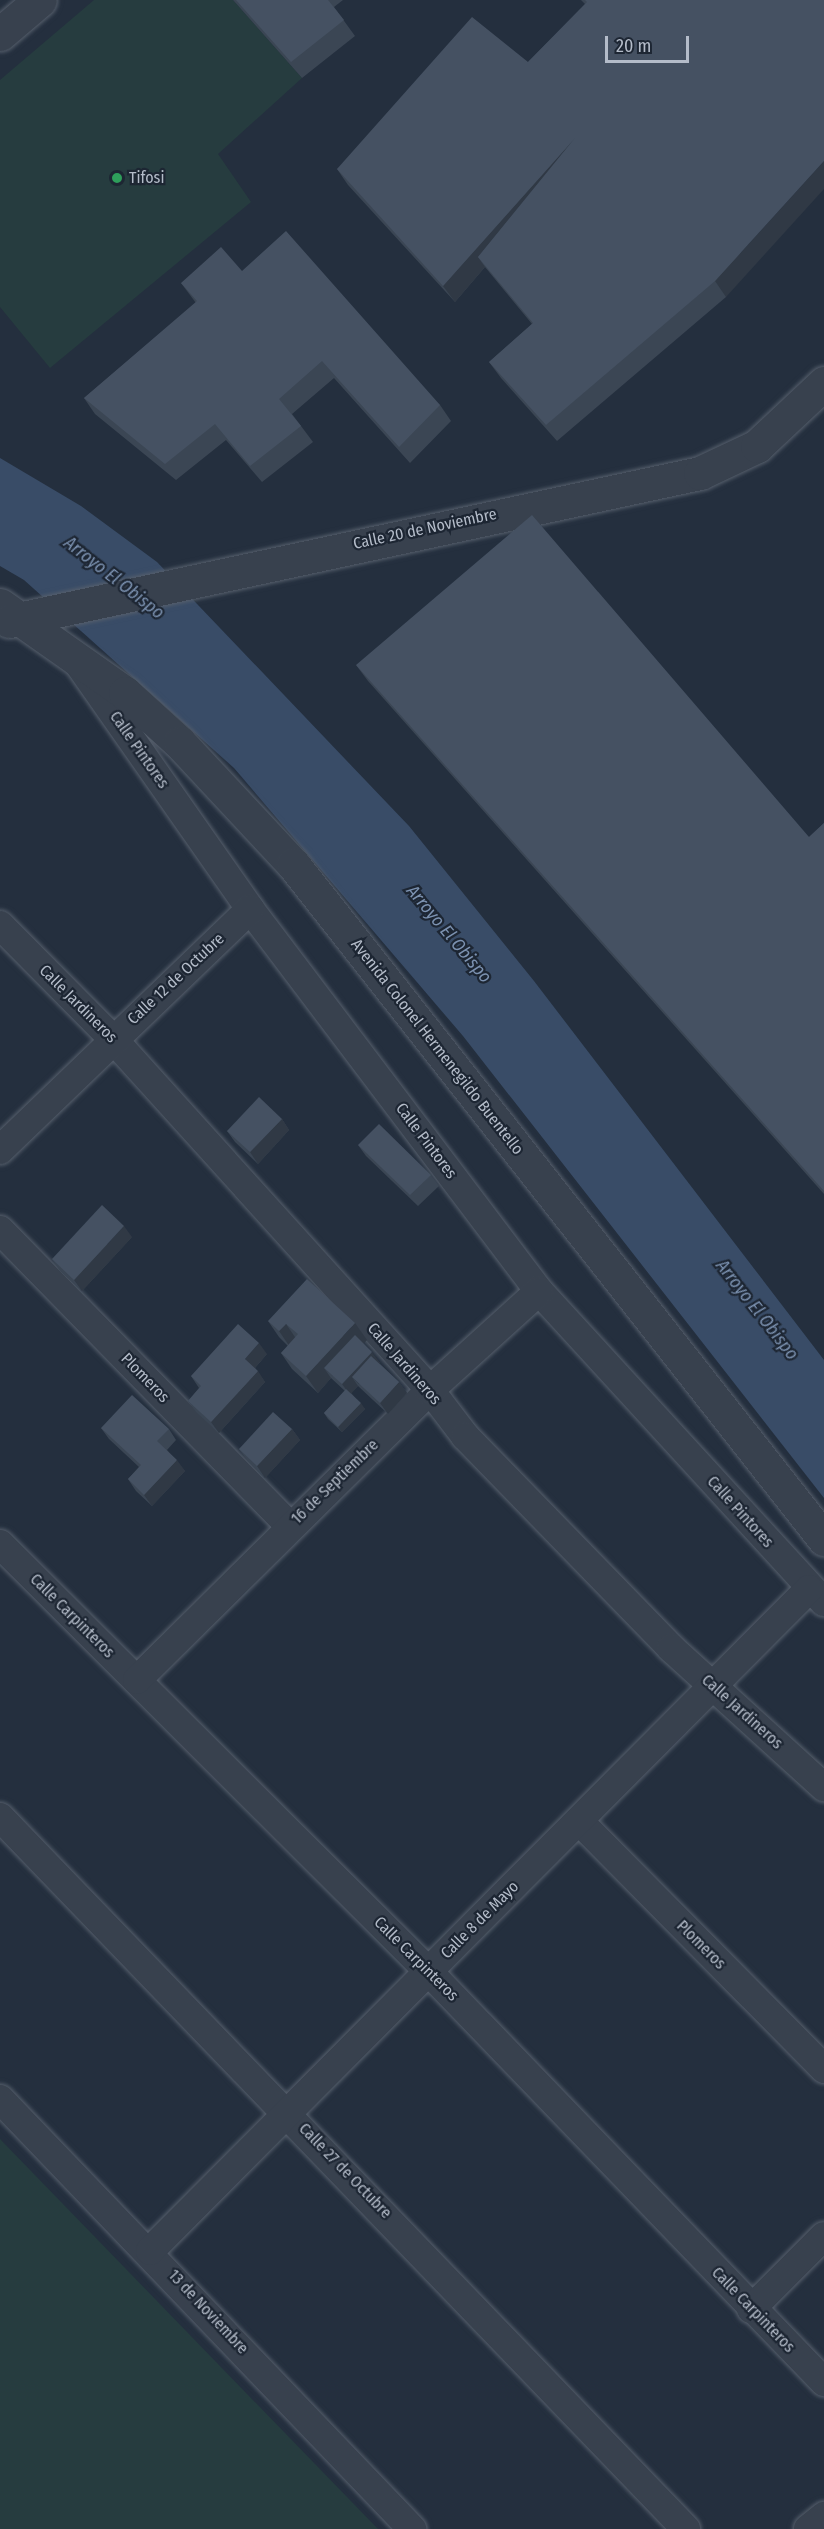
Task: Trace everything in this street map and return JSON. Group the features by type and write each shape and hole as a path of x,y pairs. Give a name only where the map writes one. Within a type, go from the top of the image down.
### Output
{"street":[{"path":"0,34 40,0"},
{"name":"Calle 20 de Noviembre","path":"7,616 75,604 700,473 756,446 824,383"},
{"name":"Avenida Colonel Hermenegildo Buentello","path":"7,616 68,648 180,743 293,864 824,1539"},
{"name":"Calle Pintores","path":"68,648 250,909 539,1291 817,1595"},
{"name":"Calle 12 de Octubre","path":"0,1150 112,1038 250,909"},
{"name":"Calle Jardineros","path":"0,925 112,1038 430,1390 473,1445 671,1648 716,1686 824,1786"},
{"name":"Plomeros","path":"0,1230 290,1526"},
{"name":"16 de Septiembre","path":"137,1680 290,1526 430,1390 539,1291"},
{"name":"Calle Carpinteros","path":"3,1552 137,1680 428,1971 751,2309 824,2382"},
{"name":"Calle 8 de Mayo","path":"150,2251 716,1686 817,1595"},
{"name":"Calle 27 de Octubre","path":"0,1817 289,2113 686,2529"},
{"name":"Plomeros","path":"579,1821 824,2069"},
{"name":"13 de Noviembre","path":"0,2099 150,2251 412,2529"},
{"path":"751,2309 824,2236"},
{"path":"807,2529 824,2516"}],"green space":[{"name":"Tifosi","path":"94,0 233,0 302,78 218,154 251,202 50,368 0,307 0,80"},
{"path":"0,2139 378,2529 0,2529"}],"water":[{"name":"Arroyo El Obispo","path":"0,458 81,506 157,562 409,826 534,981 824,1360 824,1498 463,1036 234,768 24,580 0,566"}],"building":[{"path":"236,0 328,0 344,20 291,62"},
{"path":"585,0 824,0 824,161 715,281 546,425 489,362 533,323 478,257 575,138 443,286 337,169 472,17 528,62 587,2"},
{"path":"286,231 440,405 399,447 322,361 279,399 301,426 250,466 215,424 165,464 84,398 197,301 181,283 221,247 242,271"},
{"path":"532,515 809,837 824,823 824,1191 356,665"},
{"path":"259,1097 282,1119 250,1152 227,1131"},
{"path":"379,1124 431,1175 410,1195 358,1145"},
{"path":"102,1205 124,1226 74,1280 52,1259"},
{"path":"307,1279 355,1323 306,1376 281,1353 298,1334 286,1324 279,1331 268,1321"},
{"path":"238,1324 259,1343 245,1359 258,1371 211,1422 188,1401 201,1386 191,1376"},
{"path":"355,1335 372,1352 342,1384 324,1368"},
{"path":"371,1356 399,1382 380,1403 352,1377"},
{"path":"346,1389 361,1403 338,1427 324,1413"},
{"path":"132,1395 169,1429 157,1441 177,1460 144,1495 128,1479 141,1465 101,1428"},
{"path":"273,1412 292,1429 257,1466 239,1449"}],"place":[{"name":"Tifosi","path":"117,178"}]}
